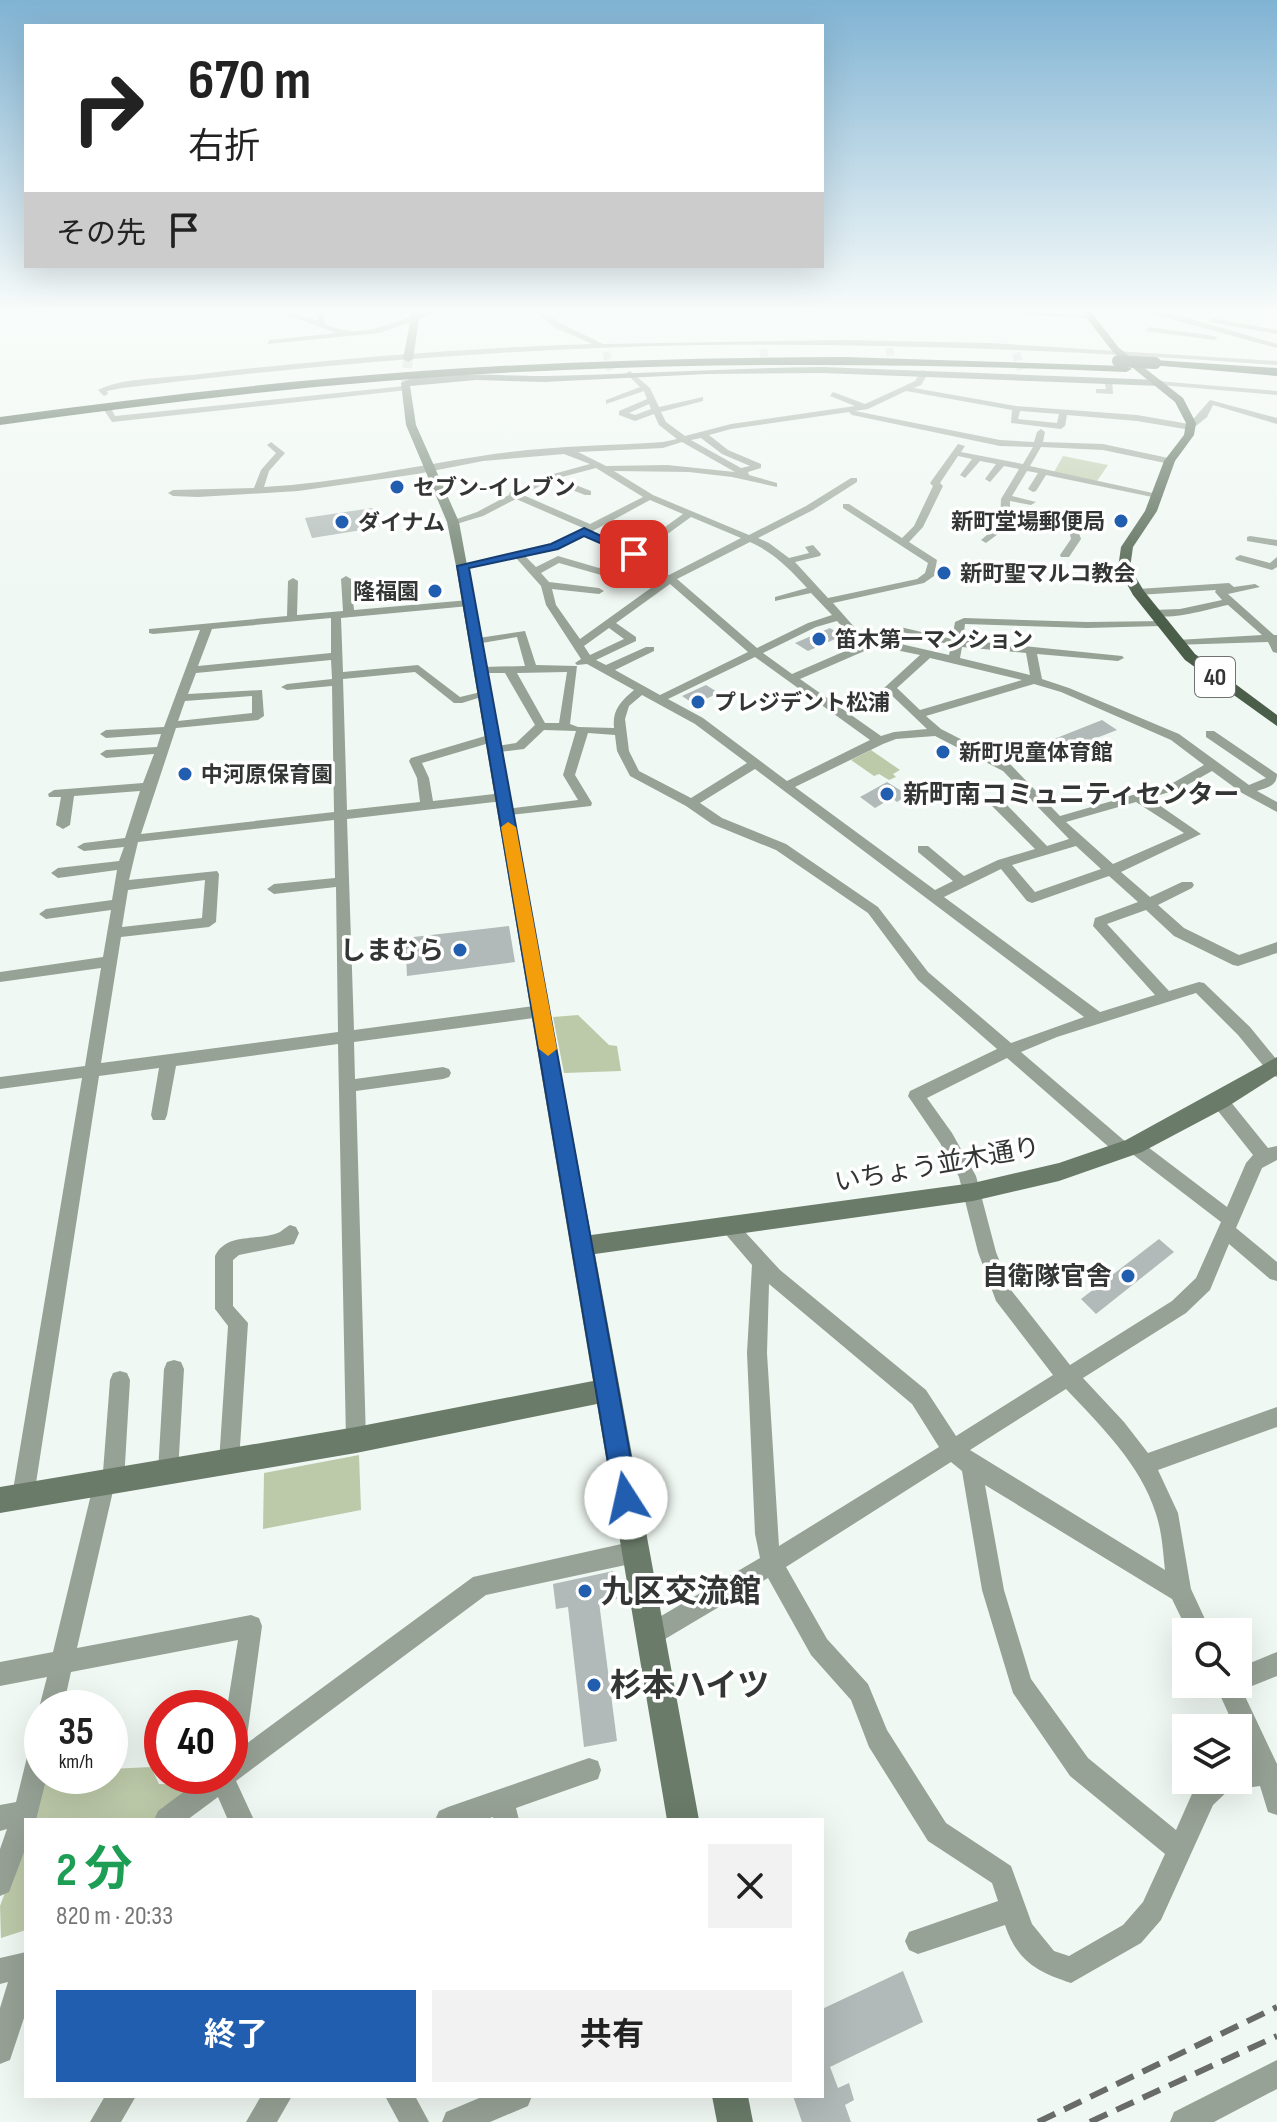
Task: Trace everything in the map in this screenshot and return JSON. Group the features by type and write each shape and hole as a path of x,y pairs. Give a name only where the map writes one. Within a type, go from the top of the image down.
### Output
{"highway":[{"path":"0,414 29,411"},
{"path":"0,421 55,411"}],"main road":[{"path":"1185,411 1191,427"},
{"name":"40","path":"1191,427 1170,461 1157,495 1127,547 1124,568 1138,592 1177,643 1207,671 1277,722"}],"street":[{"path":"108,411 112,419 183,411"},
{"path":"409,411 411,425 453,522 462,566 683,1818"},
{"path":"656,411 662,423 683,440 774,485"},
{"path":"173,493 258,491 429,469 483,458 663,445 731,427 842,411"},
{"path":"842,411 1000,443 1103,447 1170,461"},
{"path":"1016,411 1014,421 1061,426 1063,412 1191,427 1206,411"},
{"path":"1134,411 1134,418"},
{"path":"1242,411 1277,421"},
{"path":"986,540 1005,525 1009,490 1040,444 1041,432"},
{"path":"453,522 480,514 513,494 549,478 599,467 745,473 758,466 725,452 703,435"},
{"path":"902,544 918,527 938,486 935,483 968,437"},
{"path":"258,491 265,470 281,453 271,445"},
{"path":"564,451 585,457 650,497 752,538 778,552 852,631 875,642 1036,680 1162,730 1277,808"},
{"path":"955,453 1157,495"},
{"path":"965,475 977,458"},
{"path":"990,479 1001,463"},
{"path":"1033,489 1043,472"},
{"path":"549,478 588,493"},
{"path":"580,644 670,579 826,501 854,480"},
{"path":"513,494 634,554"},
{"path":"462,566 554,547 650,497"},
{"path":"1007,498 1031,502"},
{"path":"825,602 920,581 930,574 933,562 846,506"},
{"path":"622,562 691,513"},
{"path":"1065,555 1076,539 1079,517 1083,514"},
{"path":"1250,539 1277,543"},
{"path":"787,561 816,554 810,547"},
{"path":"520,556 546,585 551,605 588,660 699,721 1098,1019"},
{"path":"1240,558 1272,567 1277,560"},
{"path":"535,572 558,559 601,572 614,562 622,562 670,579 756,653 879,741"},
{"path":"346,579 335,656 356,1440"},
{"path":"292,619 293,581"},
{"path":"546,585 599,591"},
{"path":"1138,592 1229,586"},
{"path":"1255,587 1220,592 1275,642"},
{"path":"779,599 813,589"},
{"path":"954,660 960,622 964,621 1087,625 1157,618 1231,601"},
{"path":"153,631 469,603"},
{"path":"660,699 812,625 838,617"},
{"path":"481,670 573,668 632,639 610,624"},
{"path":"207,627 148,787 125,865 94,1068 12,1498 356,1440 607,1390"},
{"path":"900,630 957,643 1118,658"},
{"path":"476,641 521,633 531,667"},
{"path":"792,678 875,642"},
{"path":"1177,643 1275,642"},
{"path":"608,669 650,649"},
{"path":"1031,650 1036,680"},
{"path":"928,654 890,688 937,732 1007,768 1078,841 1179,932 1238,961 1277,947"},
{"path":"192,670 335,656"},
{"path":"287,687 418,668 458,701 485,694"},
{"path":"564,727 573,668"},
{"path":"509,669 541,726"},
{"path":"919,714 1036,680"},
{"path":"642,689 624,705 618,732 628,765 634,773 691,803 717,821 781,847 873,910 923,976 1129,1148 1228,1225 1277,1273"},
{"path":"106,734 258,716 258,692 182,698"},
{"path":"427,807 423,778 415,761 493,744 520,746 541,726 618,732"},
{"path":"84,847 427,807 586,803 569,775 583,729"},
{"path":"786,786 879,741 894,736 937,732"},
{"path":"1210,734 1273,777 1268,783 1247,790"},
{"path":"106,754 162,750"},
{"path":"691,803 755,763"},
{"path":"1017,821 1141,799 1180,786 1213,764"},
{"path":"63,825 61,793 148,787"},
{"path":"1003,863 1032,898 1110,871 1194,834 1141,799"},
{"path":"996,802 1045,851"},
{"path":"934,896 1003,863 1078,841"},
{"path":"923,849 962,882"},
{"path":"58,873 125,865"},
{"path":"115,933 209,922 212,874 122,886"},
{"path":"274,889 343,882"},
{"path":"1166,997 1100,926 1100,921 1148,904 1187,885"},
{"path":"46,914 120,904"},
{"path":"0,977 110,961"},
{"path":"1193,1618 1180,1591 1167,1513 1144,1465 1117,1429 1066,1376 1003,1295 987,1252 973,1192 946,1138 916,1096 1051,1033 1199,987 1276,1067"},
{"path":"0,1083 94,1068 541,1011"},
{"path":"159,1115 169,1059"},
{"name":"いちょう並木通り","path":"584,1246 973,1192 1059,1172 1129,1148 1220,1101 1276,1067"},
{"path":"348,1086 443,1073"},
{"path":"652,1634 772,1563 1179,1307 1203,1284 1255,1163 1271,1154 1220,1101"},
{"path":"728,1225 761,1263 919,1397 952,1449 971,1465 1180,1591"},
{"path":"229,1462 238,1323 224,1309 224,1256 235,1248 288,1238 290,1233"},
{"path":"761,1263 757,1353 766,1534 772,1563 819,1647 860,1692 878,1738 937,1832 1002,1875 1021,1932 1045,1961 1071,1970 1132,1934 1152,1911 1206,1794"},
{"path":"168,1472 174,1369"},
{"path":"56,1690 109,1482 120,1380"},
{"path":"1144,1465 1277,1417"},
{"path":"971,1465 993,1590 1021,1685 1079,1767 1181,1851"},
{"path":"248,1758 481,1585 635,1552"},
{"path":"0,1674 251,1626 241,1690"},
{"path":"1252,1674 1277,1664"},
{"path":"1234,1698 1268,1772 1277,1803"},
{"path":"459,1818 504,1810 589,1770"},
{"path":"1252,1775 1268,1772"},
{"path":"24,1818 30,1794"},
{"path":"170,1818 201,1794"},
{"path":"233,1794 240,1818"},
{"path":"0,1818 26,1813"},
{"path":"0,1883 24,1818"},
{"path":"918,1941 1013,1909"},
{"path":"0,1971 24,1967"},
{"path":"0,2050 24,1973"},
{"path":"1184,2122 1277,2074"},
{"path":"104,2122 121,2098"},
{"path":"260,2122 277,2098"},
{"path":"400,2098 415,2122"},
{"path":"456,2122 513,2098"},
{"path":"730,2098 735,2122"}],"green space":[{"path":"1063,456 1108,465 1097,481 1054,472"},
{"path":"871,750 900,770 893,774 896,777 889,780 879,774 874,776 851,760"},
{"path":"578,1015 609,1045 617,1046 621,1071 564,1073 553,1017"},
{"path":"359,1455 361,1510 263,1529 264,1473"},
{"path":"144,1767 144,1794 185,1794 161,1818 32,1818 38,1794 128,1794 128,1768"},
{"path":"24,1840 24,1931 1,1938 0,1906"}],"building":[{"name":"ダイナム","path":"372,508 381,527 312,538 305,518"},
{"name":"笛木第一マンション","path":"830,628 842,636 808,651 795,643"},
{"path":"706,685 719,693 694,704 682,696"},
{"path":"1102,720 1117,730 1063,751 1049,741"},
{"name":"新町南コミュニティセンター","path":"887,782 908,795 897,802 892,798 875,808 860,797"},
{"name":"しまむら","path":"509,926 515,962 407,976 405,938"},
{"name":"自衛隊官舎","path":"1159,1239 1174,1252 1096,1314 1081,1299"},
{"name":"杉本ハイツ","path":"613,1571 617,1599 599,1602 617,1741 584,1747 568,1607 556,1609 553,1584"},
{"path":"903,1971 923,2022 830,2067 838,2088 849,2083 854,2100 845,2105 851,2122 802,2122 794,2098 824,2098 824,2008"}],"railway":[{"path":"1038,2122 1277,2007"},
{"path":"1090,2122 1277,2036"}],"slow traffic":[{"path":"508,827 548,1049"}],"place":[{"name":"セブン-イレブン","path":"397,487"},
{"name":"新町堂場郵便局","path":"1121,521"},
{"name":"ダイナム","path":"342,522"},
{"name":"新町聖マルコ教会","path":"944,573"},
{"name":"隆福園","path":"435,591"},
{"name":"笛木第一マンション","path":"819,639"},
{"name":"プレジデント松浦","path":"698,702"},
{"name":"新町児童体育館","path":"943,752"},
{"name":"中河原保育園","path":"185,774"},
{"name":"新町南コミュニティセンター","path":"887,794"},
{"name":"しまむら","path":"460,950"},
{"name":"自衛隊官舎","path":"1128,1276"},
{"name":"九区交流館","path":"585,1591"},
{"name":"杉本ハイツ","path":"594,1685"}],"route":[{"path":"626,1498 462,566 554,547 584,532 634,554"}]}
